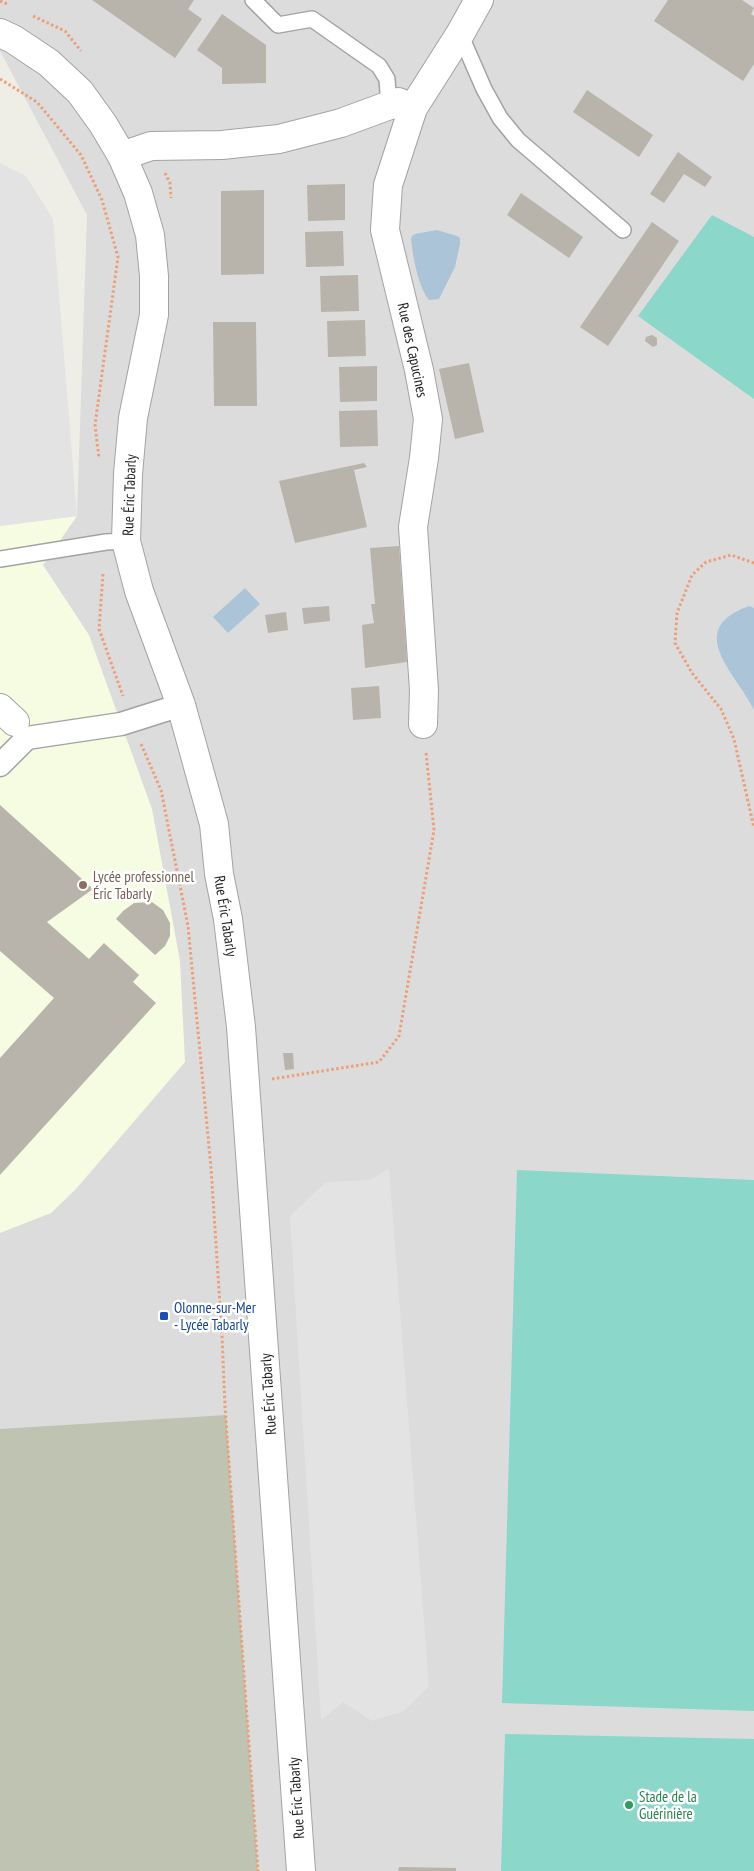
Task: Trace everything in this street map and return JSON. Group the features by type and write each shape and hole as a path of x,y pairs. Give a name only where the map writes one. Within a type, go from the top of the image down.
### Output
{"street":[{"name":"Rue des Capucines","path":"423,724 424,690 413,527 428,419 419,370 385,230 388,185 401,107 460,34 479,0"},
{"name":"Rue Éric Tabarly","path":"0,33 13,39 49,63 80,92 103,124 122,156 138,193 150,235 154,276 154,315 133,418 128,474 116,541 139,591 181,705 214,824 219,874 228,919 241,1027 301,1871"},
{"path":"122,156 150,146 222,145 279,139 401,107"},
{"path":"0,765 27,738 121,724 181,705"}],"lane":[{"path":"253,0 278,26 312,19 379,66 401,107"},
{"path":"460,34 484,89 500,118 518,140 623,230"},
{"path":"0,558 116,541"}],"path":[{"path":"0,1 8,5"},
{"path":"24,12 66,31 82,53"},
{"path":"0,79 37,102 81,155 102,200 118,257 95,425 100,464"},
{"path":"150,146 170,183 172,201"},
{"path":"116,541 99,629 132,721 161,790 188,926 212,1178 225,1407 258,1871"},
{"path":"754,563 731,555 706,562 692,575 677,613 675,643 692,673 721,709 734,739 754,828"},
{"path":"266,1080 379,1062 398,1036 434,830 423,724"}],"shaded area":[{"path":"0,0 754,0 754,1871 0,1871 0,526 77,516 87,215 0,51"},
{"path":"0,163 26,176 53,219 77,516 0,526"},
{"path":"712,215 754,237 754,399 638,316"},
{"path":"437,230 457,236 460,238 460,244 455,267 439,299 429,300 419,280 411,239 415,234"},
{"name":"Lycée professionnel Éric Tabarly","path":"77,516 43,565 89,635 152,809 180,961 185,1062 75,1190 51,1213 0,1233 0,526"},
{"path":"245,588 260,604 228,633 213,617"},
{"path":"749,606 754,608 754,710 727,667 720,653 717,640 719,627 730,616"},
{"path":"389,1168 429,1686 404,1711 372,1721 343,1702 321,1720 290,1216 326,1182 370,1180"},
{"path":"517,1170 754,1180 754,1711 502,1703"},
{"path":"226,1415 258,1871 0,1871 0,1429"},
{"name":"Stade de la Guérinière","path":"505,1734 754,1739 754,1871 501,1871"}],"building":[{"path":"92,0 194,0 188,9 202,19 175,58"},
{"path":"668,0 742,0 754,8 751,14 754,16 754,64 743,81 654,21"},
{"path":"222,14 266,45 266,83 222,84 222,68 197,50"},
{"path":"587,90 653,135 639,157 573,112"},
{"path":"678,152 712,177 705,187 684,174 664,203 650,194"},
{"path":"345,184 345,220 308,221 307,185"},
{"path":"264,190 264,274 221,275 221,191"},
{"path":"521,193 583,237 569,258 507,215"},
{"path":"652,222 679,241 608,346 580,327"},
{"path":"343,231 344,266 306,267 305,232"},
{"path":"358,275 359,311 321,312 320,276"},
{"path":"365,320 366,356 328,357 327,321"},
{"path":"213,322 256,322 257,406 214,406"},
{"path":"652,335 657,338 657,345 653,347 645,341 646,337"},
{"path":"469,363 484,432 455,439 439,369"},
{"path":"377,366 377,401 340,402 339,367"},
{"path":"377,410 378,446 340,447 339,411"},
{"path":"364,463 367,467 354,470 367,527 295,543 279,481"},
{"path":"399,546 407,662 365,668 362,625 374,623 371,604 375,604 370,548"},
{"path":"329,606 330,621 304,624 302,608"},
{"path":"286,612 288,630 268,633 265,615"},
{"path":"379,686 381,718 353,720 351,688"},
{"path":"0,805 93,889 47,922 89,959 104,943 139,975 133,982 156,1003 0,1175 0,1058 54,998 0,951"},
{"path":"152,902 163,910 170,923 170,936 165,946 155,955 116,919 134,903"},
{"path":"283,1053 293,1053 294,1069 285,1070"},
{"path":"399,1867 456,1868 456,1871 398,1871"}],"place":[{"name":"Lycée professionnel Éric Tabarly","path":"83,885"},
{"name":"Olonne-sur-Mer - Lycée Tabarly","path":"164,1316"},
{"name":"Stade de la Guérinière","path":"629,1805"}]}
